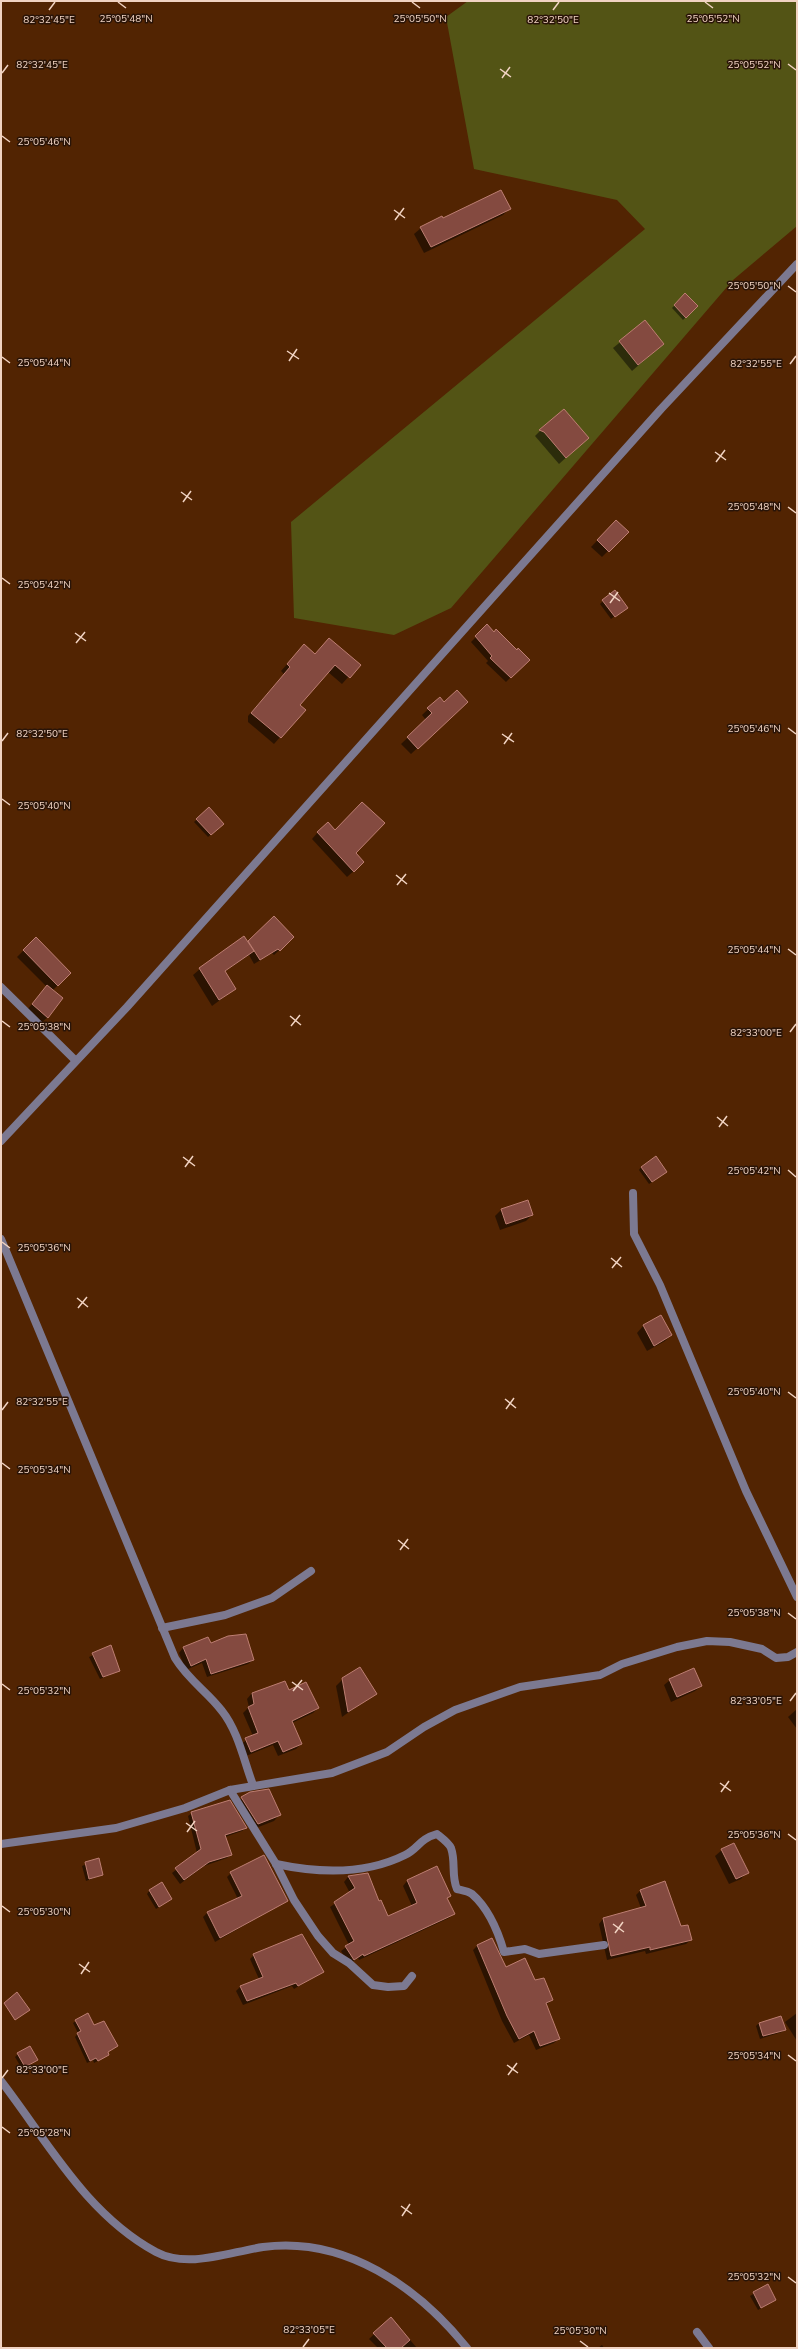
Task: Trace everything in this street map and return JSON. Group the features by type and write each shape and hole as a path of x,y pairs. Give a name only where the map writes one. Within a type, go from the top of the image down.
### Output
{"street":[{"path":"1,1141 75,1060 127,1007 661,409 797,264"},
{"path":"1,988 75,1060"},
{"path":"633,1193 634,1234 660,1285 746,1491 797,1597"},
{"path":"1,1239 175,1658 185,1675 222,1711 233,1731 253,1784"},
{"path":"162,1628 225,1615 272,1598 311,1571"},
{"path":"1,1844 116,1828 185,1808 230,1790 253,1784 332,1773 387,1752 424,1727 455,1710 520,1687 600,1675 622,1664 676,1647 707,1641 730,1642 762,1649 776,1658 788,1657 797,1652"},
{"path":"230,1790 276,1864 294,1900 318,1936 333,1953 349,1963 372,1985 388,1987 404,1986 412,1976"},
{"path":"276,1864 310,1871 361,1868 406,1854 424,1837 437,1834 451,1847 454,1868 453,1880 457,1889 471,1893 482,1906 499,1933 504,1952 525,1949 539,1954 604,1945"},
{"path":"1,2081 76,2184 99,2210 157,2252 178,2259 194,2259 264,2247 303,2246 337,2252 371,2267 406,2289 432,2308 467,2348"},
{"path":"697,2332 709,2348"}],"shaded area":[{"path":"468,1 797,1 797,226 733,280 451,608 394,635 294,618 291,522 645,229 617,200 474,169 446,17"}],"building":[{"path":"501,190 511,209 431,247 420,227 442,216 443,218"},
{"path":"685,293 698,306 686,318 674,305"},
{"path":"645,320 664,344 638,365 619,341"},
{"path":"564,409 589,438 566,458 544,432 539,430"},
{"path":"616,520 629,532 609,552 597,540"},
{"path":"615,590 628,608 615,617 602,600"},
{"path":"487,624 494,632 496,629 517,650 518,648 530,660 511,678 490,658 492,656 475,636"},
{"path":"329,638 361,665 350,678 335,665 300,705 306,710 281,738 251,713 290,667 287,664 304,644 315,654"},
{"path":"457,690 468,702 418,749 407,737 432,713 427,708 440,697 444,702"},
{"path":"362,802 385,823 356,853 364,862 354,872 317,832 328,822 335,830"},
{"path":"209,807 224,824 211,835 196,819"},
{"path":"274,916 294,937 280,951 278,949 260,960 248,941"},
{"path":"244,936 254,951 225,971 236,989 219,1000 199,968"},
{"path":"36,937 71,973 58,986 23,950"},
{"path":"47,985 63,998 48,1018 32,1004"},
{"path":"656,1156 667,1172 652,1182 641,1167"},
{"path":"528,1200 533,1215 506,1224 501,1209"},
{"path":"661,1315 672,1335 654,1346 643,1325"},
{"path":"246,1634 254,1660 211,1674 206,1659 191,1666 183,1647 208,1637 211,1643 228,1636"},
{"path":"111,1645 120,1671 103,1677 92,1653"},
{"path":"360,1667 377,1694 348,1712 342,1678"},
{"path":"694,1668 702,1686 677,1697 669,1679"},
{"path":"285,1681 289,1690 306,1682 319,1708 292,1721 302,1744 283,1752 278,1741 251,1752 245,1738 258,1733 248,1707 254,1704 252,1693"},
{"path":"269,1789 281,1815 258,1824 241,1797 250,1792"},
{"path":"230,1800 247,1828 225,1835 232,1855 209,1862 184,1880 175,1868 201,1849 191,1812"},
{"path":"734,1843 749,1873 736,1879 721,1849"},
{"path":"264,1855 288,1901 220,1938 207,1912 242,1896 230,1872"},
{"path":"99,1858 103,1875 89,1879 85,1862"},
{"path":"437,1866 451,1896 447,1898 455,1914 364,1956 363,1954 354,1960 345,1946 354,1941 334,1902 355,1888 348,1876 368,1873 379,1901 381,1900 388,1916 417,1903 407,1880"},
{"path":"665,1881 681,1926 688,1925 692,1940 650,1950 650,1947 611,1956 603,1918 646,1906 640,1890"},
{"path":"162,1882 172,1899 159,1907 149,1890"},
{"path":"302,1934 324,1972 298,1986 296,1983 247,2001 240,1986 263,1977 253,1954"},
{"path":"492,1938 506,1967 525,1958 535,1980 544,1978 553,2000 546,2003 560,2039 540,2046 534,2031 519,2039 507,2016 477,1945"},
{"path":"17,1992 30,2010 15,2020 4,2003"},
{"path":"88,2013 94,2025 104,2021 118,2046 108,2052 109,2055 98,2061 96,2058 90,2061 77,2033 81,2031 75,2020"},
{"path":"781,2016 786,2030 763,2036 759,2023"},
{"path":"30,2046 38,2060 25,2067 17,2053"},
{"path":"768,2284 776,2300 761,2308 753,2292"},
{"path":"391,2317 410,2340 401,2348 387,2348 373,2333"}]}
